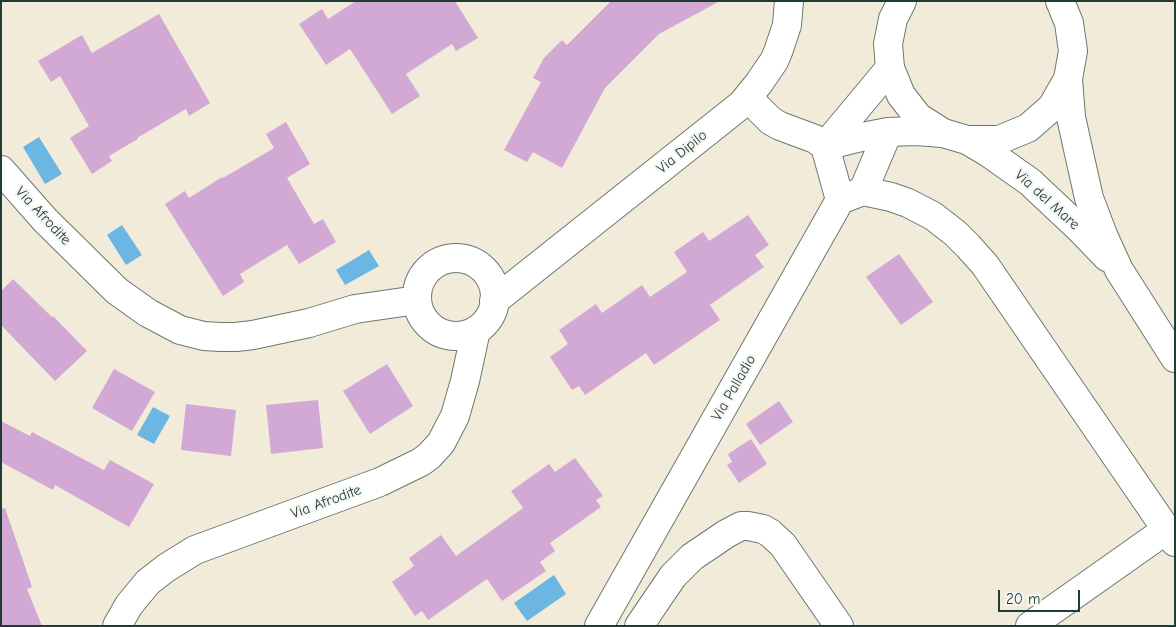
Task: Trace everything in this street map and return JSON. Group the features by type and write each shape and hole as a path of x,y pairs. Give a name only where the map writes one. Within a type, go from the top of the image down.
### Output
{"street":[{"name":"Via Dipilo","path":"494,294 532,272 750,95 768,71 778,52 787,24 789,1"},
{"name":"Via del Mare","path":"902,1 893,19 888,44 890,68 900,95 912,110 918,117 989,153 1030,182 1080,229 1119,270"},
{"path":"825,146 888,132 916,131 955,137 999,140 1028,128 1052,107 1068,79 1073,51 1069,24 1060,1"},
{"path":"825,146 890,68"},
{"name":"Via del Mare","path":"1068,79 1071,117 1089,198 1103,235 1119,270 1175,358"},
{"path":"750,95 756,106 771,121 825,146 852,196 890,198 908,203 933,216 955,233 977,255 1171,536 1030,626"},
{"name":"Via Palladio","path":"599,626 888,132"},
{"name":"Via Afrodite","path":"1,170 46,220 117,291 148,313 180,330 204,336 236,337 253,335 309,323 355,309 417,300"},
{"path":"456,258 468,260 479,266 488,275 494,294 491,313 485,322 476,330 465,335 452,336 432,329 420,315 416,294 424,274 433,265 444,260 456,258"},
{"name":"Via Afrodite","path":"117,626 129,606 148,582 195,550 380,482 421,462 429,456 441,443 455,416 476,330"},
{"path":"640,626 673,576 692,557 741,526 763,529 783,545 839,626"}],"water":[{"path":"39,137 62,174 45,184 23,147"},
{"path":"122,225 142,255 126,265 107,235"},
{"path":"369,250 379,266 345,285 336,270"},
{"path":"153,407 170,416 154,444 137,435"},
{"path":"554,575 566,594 527,621 514,603"}],"building":[{"path":"356,1 455,1 478,38 456,51 452,44 406,74 420,96 392,114 350,49 326,65 299,24 322,9 328,19"},
{"path":"611,1 720,1 659,34 605,88 562,168 533,152 527,162 504,150 541,82 533,78 544,58 562,40 567,45"},
{"path":"159,14 210,103 189,116 186,109 137,138 109,156 112,161 92,174 70,138 89,126 60,76 51,82 38,61 82,35 92,53"},
{"path":"286,122 310,164 287,178 314,224 323,219 336,242 299,264 287,245 240,274 244,282 223,296 165,204 185,191 189,198 274,148 266,134"},
{"path":"748,215 769,245 755,255 764,267 710,305 720,320 654,365 646,353 585,395 579,386 572,390 550,357 568,344 559,330 596,304 602,313 642,285 650,297 687,272 674,252 703,232 709,241"},
{"path":"899,254 933,302 901,325 866,277"},
{"path":"13,279 87,351 55,381 1,325 1,291"},
{"path":"387,364 413,406 370,434 343,391"},
{"path":"114,369 155,392 132,431 92,408"},
{"path":"318,400 323,448 271,454 266,405"},
{"path":"779,401 793,422 760,445 746,424"},
{"path":"186,404 236,410 231,456 181,450"},
{"path":"1,421 30,436 32,432 104,470 110,460 154,484 129,527 55,485 53,490 1,462"},
{"path":"751,439 767,464 739,483 727,465 732,462 728,454"},
{"path":"575,458 603,496 596,500 601,507 550,543 555,551 540,562 546,571 502,601 487,579 428,620 422,611 415,616 392,582 414,566 409,558 441,535 456,556 523,508 511,491 549,464 555,472"},
{"path":"5,508 32,587 27,589 42,626 1,626 1,509"}]}
